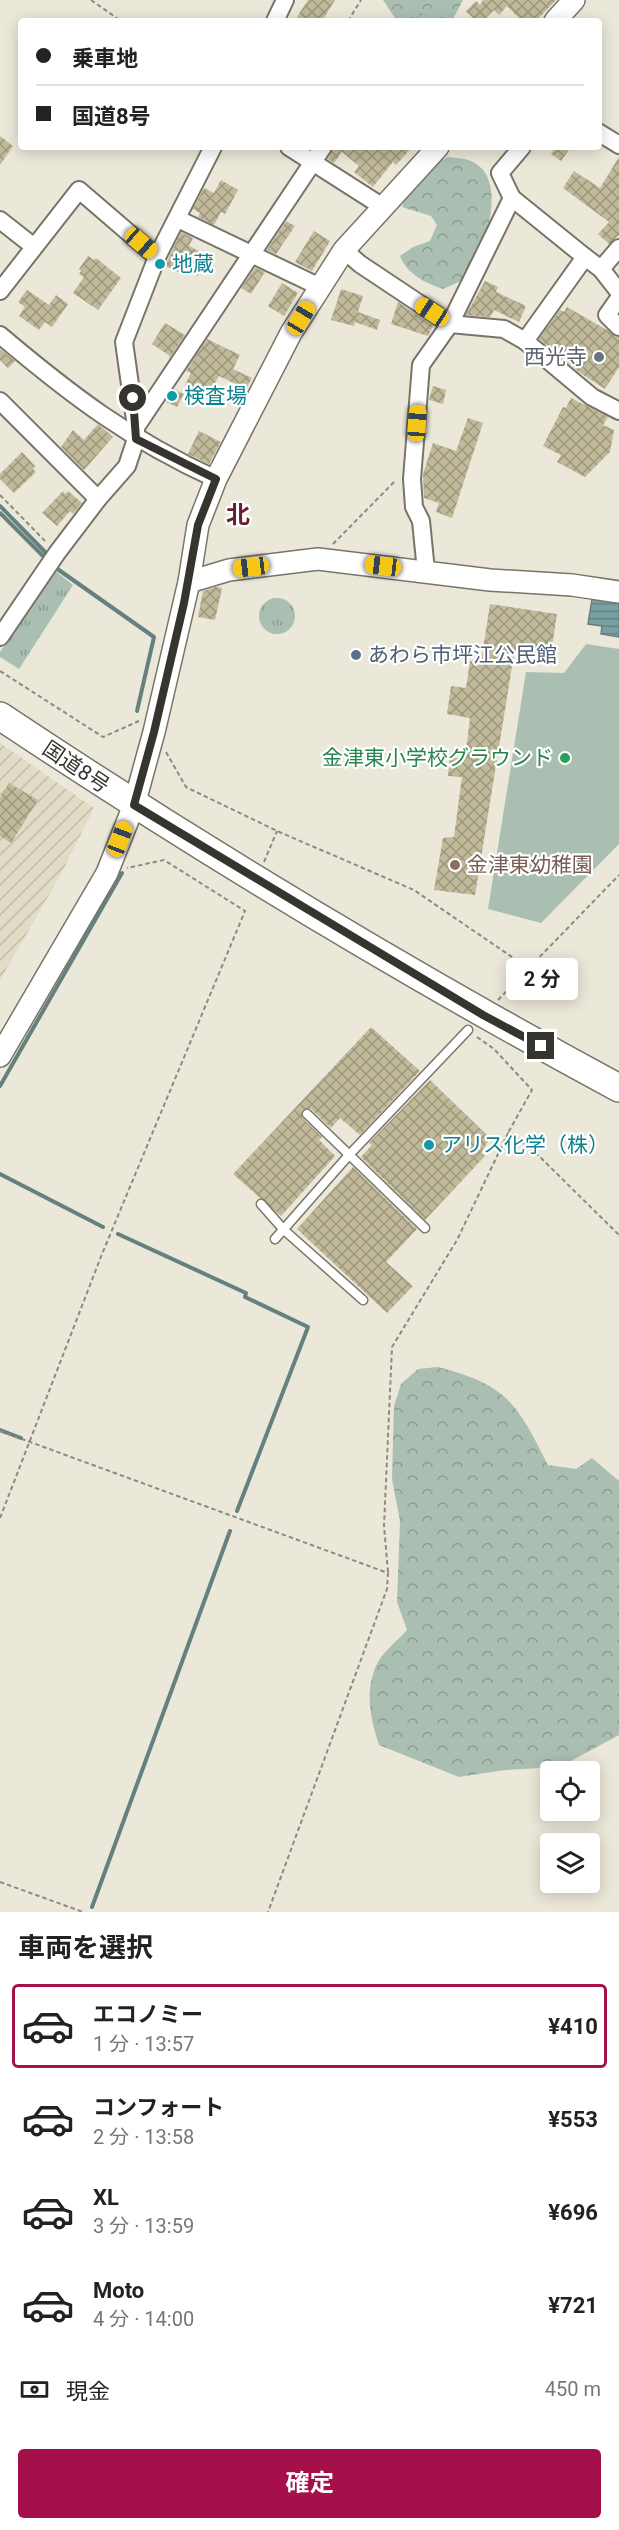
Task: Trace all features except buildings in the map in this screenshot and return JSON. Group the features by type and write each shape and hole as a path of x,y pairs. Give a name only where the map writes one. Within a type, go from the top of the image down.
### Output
{"highway":[{"name":"国道8号","path":"0,716 134,805 257,879 475,1023 619,1088"}],"street":[{"path":"558,18 574,0"},
{"path":"602,134 619,145"},
{"path":"136,433 124,342 157,257 212,150"},
{"path":"294,150 383,207"},
{"path":"0,637 57,553 98,499 127,466 136,433 321,150"},
{"path":"0,1056 107,873 134,805 154,732 189,582 198,525 216,479 291,333 344,250 431,150"},
{"path":"519,150 500,173 512,198 601,269 619,292"},
{"path":"0,291 79,190 157,257"},
{"path":"426,571 421,521 414,507 414,462 421,365 450,324 512,198"},
{"path":"178,219 320,287"},
{"path":"0,220 33,246"},
{"path":"601,269 619,248"},
{"path":"344,250 360,264 450,324 504,329 525,340 592,397 619,411"},
{"path":"525,340 585,257"},
{"path":"619,298 607,315 619,327"},
{"path":"0,335 69,394 216,479"},
{"path":"0,401 98,499"},
{"path":"189,582 229,570 318,559 619,592"}],"lane":[{"path":"275,1239 349,1155 475,1023"},
{"path":"308,1114 425,1228"},
{"path":"261,1204 284,1230 363,1300"}],"path":[{"path":"91,0 117,18"},
{"path":"350,18 361,0"},
{"path":"418,18 421,14"},
{"path":"318,559 414,462"},
{"path":"0,495 57,553"},
{"path":"0,671 103,737 139,721 154,732 186,787 277,831 414,890 528,968"},
{"path":"257,879 277,831"},
{"path":"0,1518 106,1243 245,911 164,860 107,873"},
{"path":"268,1912 387,1588 384,1526 392,1347 457,1240 509,1131 532,1090 494,1049 475,1023 619,875"},
{"path":"509,1131 539,1156 619,1235"},
{"path":"616,1232 619,1229"},
{"path":"0,1431 388,1573"},
{"path":"0,1882 83,1912"}],"shaded area":[{"path":"0,743 94,808 60,876 0,980"}],"green space":[{"path":"383,0 463,0 454,18 395,18"},
{"path":"448,157 469,160 483,170 490,183 492,198 487,233 470,277 443,289 417,277 407,268 400,256 413,247 430,241 437,225 431,216 402,207 410,189 419,177"},
{"path":"54,570 73,585 19,669 0,657 0,652"},
{"path":"277,598 290,603 295,616 290,629 277,634 264,629 259,616 264,603"},
{"name":"金津東小学校グラウンド","path":"586,644 619,649 619,844 541,923 488,909 526,672 564,673"},
{"path":"438,1367 480,1381 495,1390 508,1400 528,1426 548,1465 576,1469 592,1458 619,1481 619,1735 571,1761 540,1761 540,1768 505,1770 459,1777 379,1745 371,1714 371,1683 378,1662 407,1630 397,1602 400,1521 392,1479 394,1406 401,1384 418,1369"}],"water":[{"path":"592,599 619,603 619,637 601,634 602,626 588,624"}],"waterway":[{"path":"0,506 47,554"},
{"path":"0,513 46,559"},
{"path":"56,568 154,637 137,711"},
{"path":"0,1086 122,873"},
{"path":"0,1174 103,1227"},
{"path":"118,1234 246,1293 245,1297 308,1327 237,1511"},
{"path":"0,1430 21,1438"},
{"path":"92,1907 230,1531"}],"place":[{"name":"地蔵","path":"160,264"},
{"name":"西光寺","path":"599,357"},
{"name":"検査場","path":"172,396"},
{"name":"あわら市坪江公民館","path":"356,655"},
{"name":"金津東小学校グラウンド","path":"565,758"},
{"name":"金津東幼稚園","path":"455,865"},
{"name":"アリス化学（株）","path":"429,1145"}],"district":[{"name":"北","path":"238,515"}],"route":[{"path":"133,398 136,439 216,479 198,525 189,582 154,732 134,805 483,1015 541,1046"}]}
